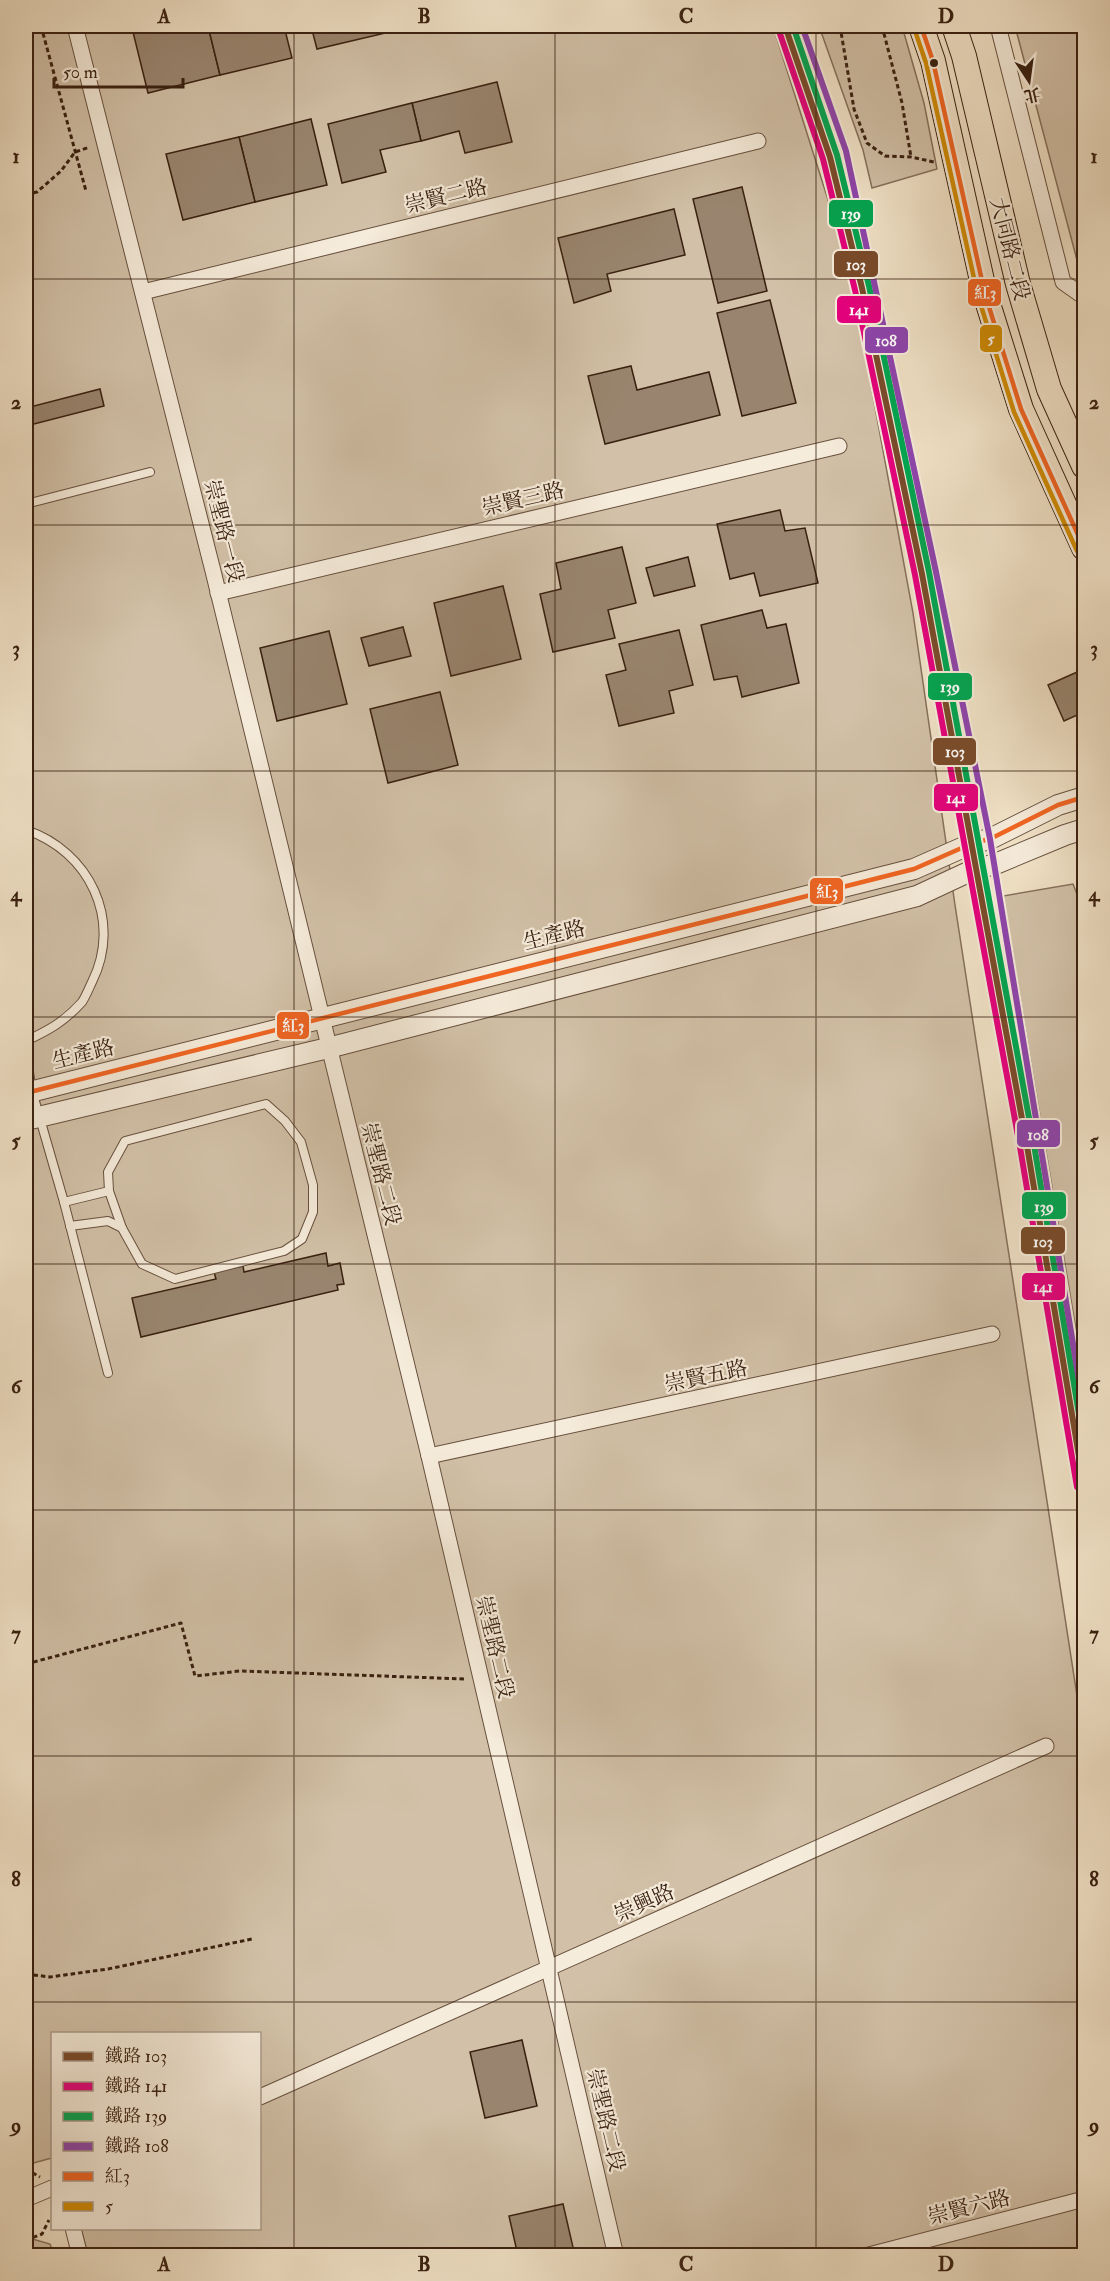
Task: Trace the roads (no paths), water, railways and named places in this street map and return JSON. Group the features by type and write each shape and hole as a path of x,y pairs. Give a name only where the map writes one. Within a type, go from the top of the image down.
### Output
{"main road":[{"name":"大同路二段","path":"921,26 933,61 985,294 1021,409 1084,549"},
{"name":"大同路二段","path":"954,26 964,56 1018,284 1049,389 1084,466"}],"street":[{"name":"崇聖路一段","path":"75,26 218,593 328,1048"},
{"path":"998,26 1063,282 1080,294 1084,293"},
{"name":"崇賢二路","path":"143,292 758,141"},
{"name":"崇賢三路","path":"218,593 838,446"},
{"name":"生產路","path":"29,1092 914,869 973,843 990,839 1058,805 1084,797"},
{"path":"32,1118 328,1048 917,896 977,868 993,865 1084,829"},
{"name":"崇聖路二段","path":"328,1048 429,1456 616,2256"},
{"name":"崇賢五路","path":"429,1456 992,1334"},
{"name":"崇興路","path":"261,2097 1046,1746"},
{"path":"26,2199 51,2188"},
{"name":"崇賢六路","path":"865,2256 1084,2199"},
{"path":"73,2230 80,2256"}],"lane":[{"path":"26,504 150,472"},
{"path":"1084,651 1084,658"},
{"path":"26,830 45,836 75,860 96,892 104,928 100,966 83,1000 56,1027 26,1041"},
{"path":"26,1054 32,1118 64,1202 108,1374"},
{"path":"266,1104 285,1121 301,1142 313,1185 313,1212 302,1239 284,1251 175,1279 142,1264 122,1228 109,1191 108,1172 125,1141 266,1104"},
{"path":"64,1202 109,1191"},
{"path":"70,1226 108,1221 122,1228"}],"rail line":[{"name":"103","path":"785,26 830,157 862,288 922,574 1027,1146 1084,1486"},
{"name":"139","path":"793,26 837,155 869,286 929,572 1034,1145 1084,1444"},
{"name":"108","path":"802,26 846,151 936,572 990,839 1084,1411"},
{"name":"141","path":"778,28 823,159 855,290 915,575 1020,1147 1077,1487"}]}
